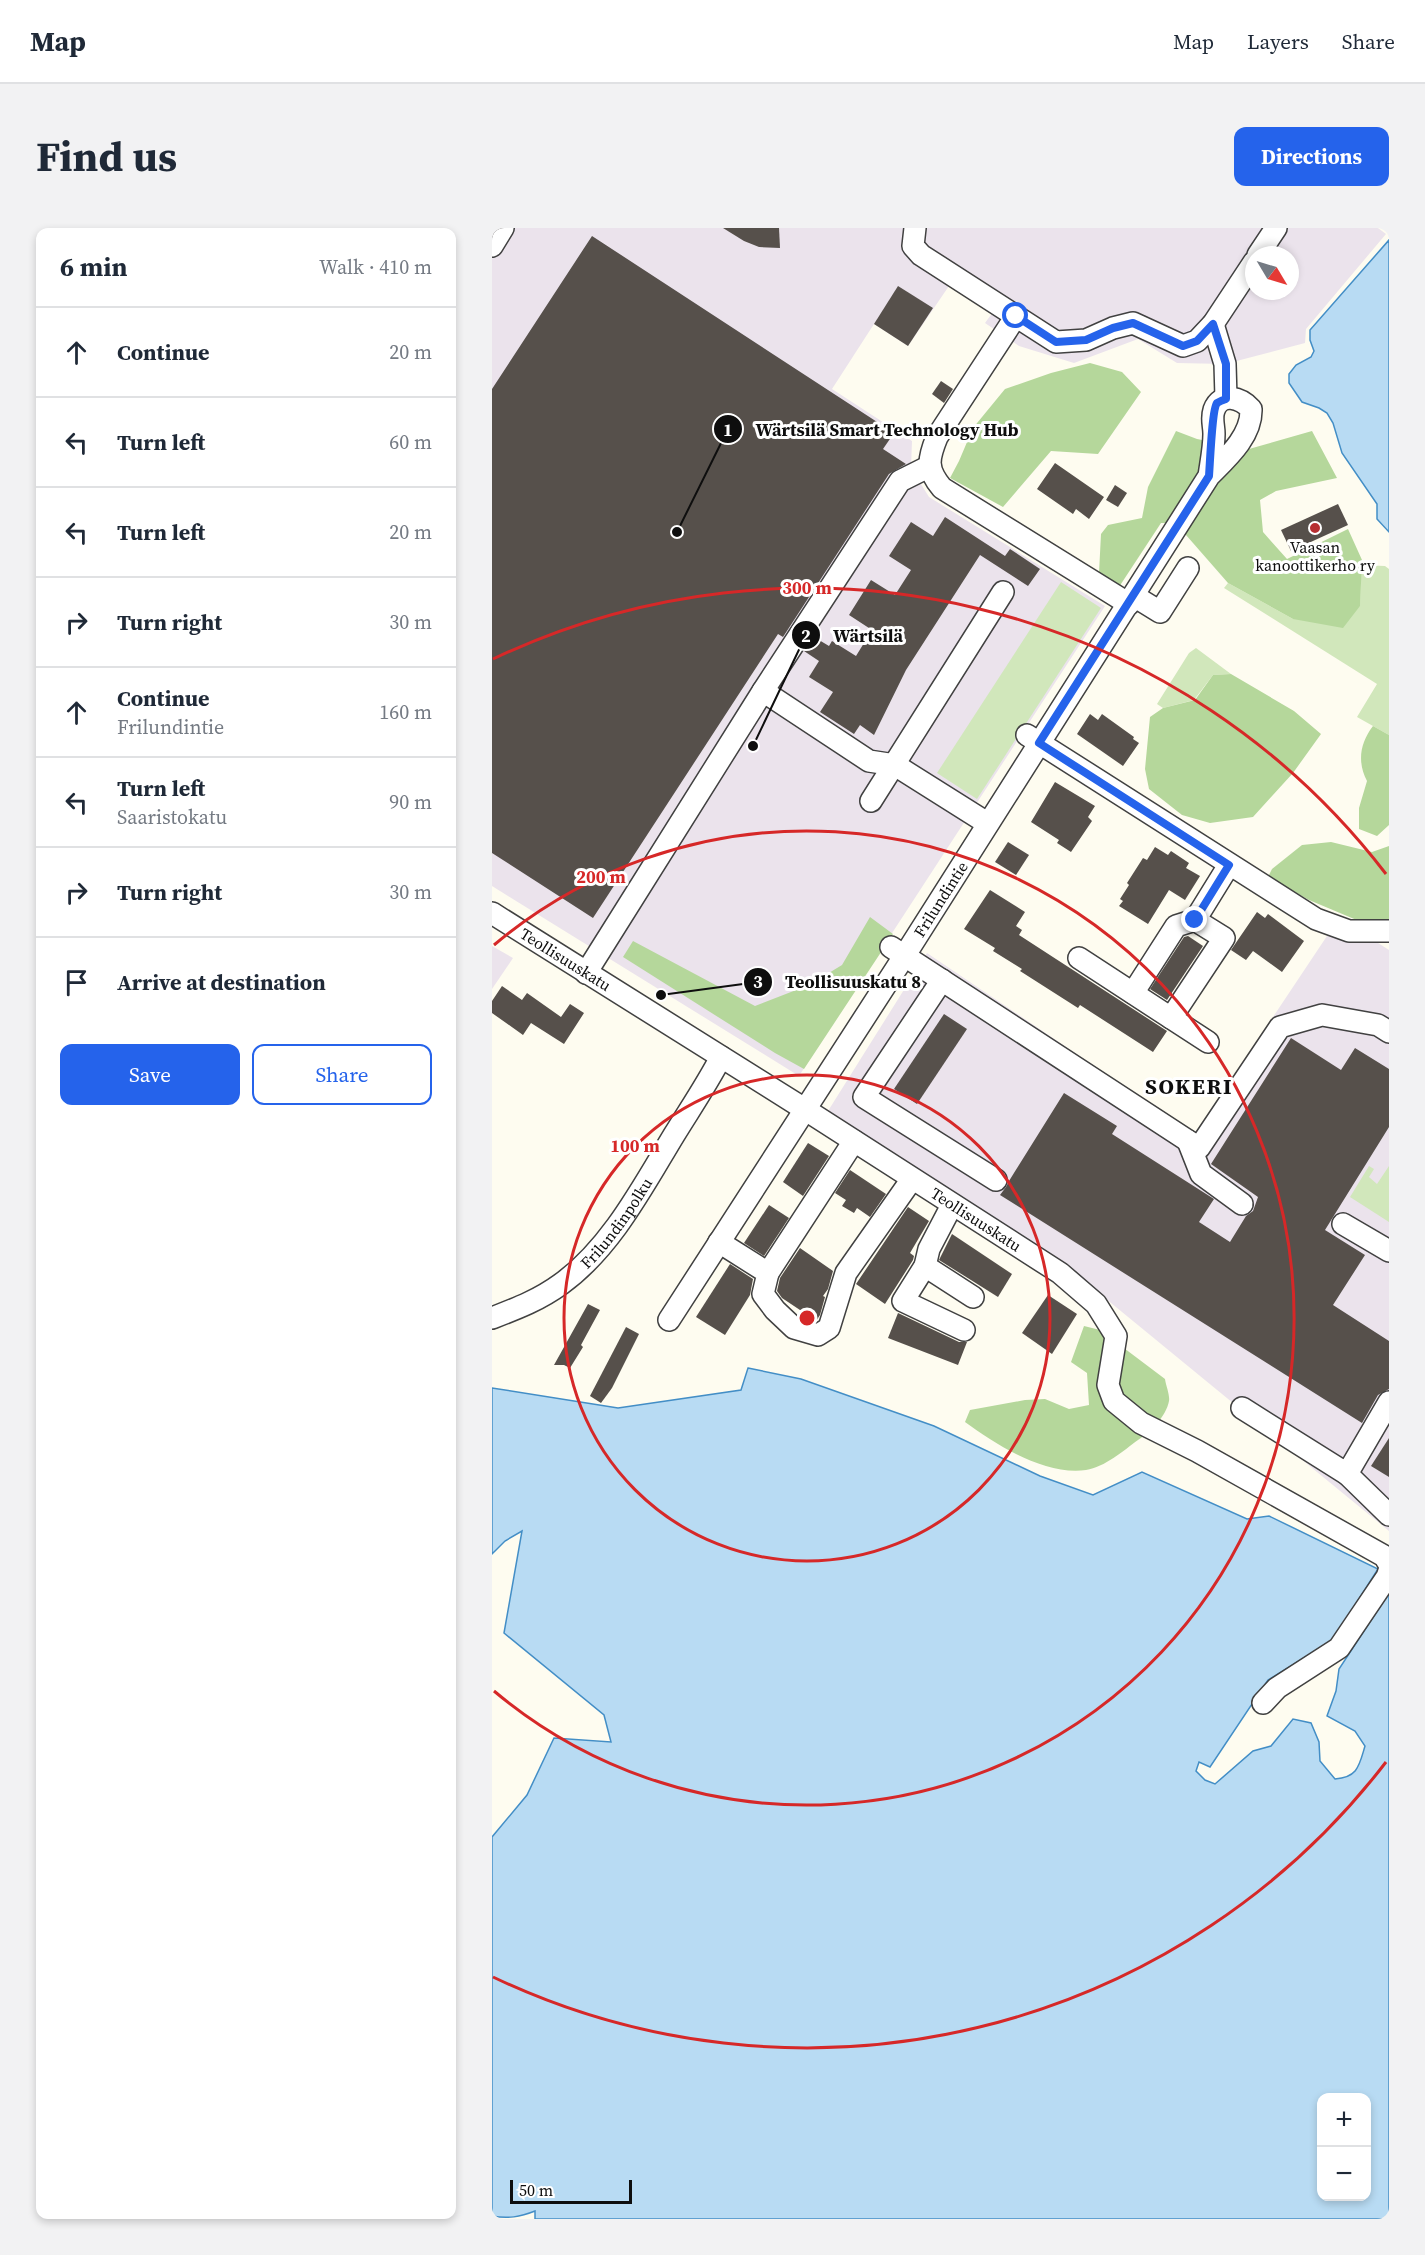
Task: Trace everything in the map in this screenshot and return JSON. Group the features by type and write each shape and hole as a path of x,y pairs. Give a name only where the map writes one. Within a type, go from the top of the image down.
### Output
{"street":[{"path":"492,246 503,228"},
{"path":"915,228 913,246 921,255 1056,342 1086,340 1113,328 1133,323 1183,346 1197,341 1213,324 1245,275"},
{"path":"1264,246 1276,228"},
{"path":"1016,316 938,437 932,451 930,466 933,477 942,488 1131,600 1161,612 1188,568"},
{"path":"1213,324 1226,364 1226,399"},
{"name":"Frilundintie","path":"669,1320 806,1110 898,951 987,823 1033,739 1131,600 1209,476 1246,434 1252,421 1251,409 1234,398 1217,403 1214,412 1209,476"},
{"path":"586,973 763,691 900,481 930,466"},
{"path":"871,801 1003,592"},
{"path":"763,691 869,761 895,765 987,823"},
{"path":"1033,739 1316,919 1349,931 1389,931"},
{"path":"1133,993 1176,926 1195,920 1229,865"},
{"name":"Teollisuuskatu","path":"492,913 1060,1273 1096,1304 1116,1336 1108,1385 1114,1401 1141,1423 1384,1556 1389,1564"},
{"path":"1171,1018 1224,938 1195,920"},
{"path":"898,951 1199,1148 1280,1027 1322,1015 1385,1027"},
{"path":"1079,958 1209,1042"},
{"path":"942,981 864,1097 996,1180"},
{"name":"Frilundinpolku","path":"492,1318 532,1303 563,1282 597,1250 658,1162 721,1057"},
{"path":"854,1141 768,1273 763,1294 775,1310 794,1328 818,1335 829,1328 846,1273 912,1179"},
{"path":"1188,1141 1201,1174 1242,1204"},
{"path":"952,1205 929,1249 925,1266 903,1301 964,1330"},
{"path":"1343,1224 1389,1251"},
{"path":"719,1242 768,1273"},
{"path":"925,1266 973,1297"},
{"path":"1347,1474 1389,1402"},
{"path":"1242,1407 1347,1474 1389,1515"},
{"path":"1263,1703 1277,1688 1339,1648 1388,1577 1389,1571"}],"shaded area":[{"path":"492,228 1378,228 1386,234 1306,329 1305,343 1225,364 1177,363 1138,339 1074,363 1019,346 985,323 993,312 951,283 908,346 874,324 832,389 912,441 911,468 929,497 1105,606 799,1076 492,886"},
{"path":"1339,918 1389,950 1389,1531 1083,1280 828,1111 927,953 1195,1134"},
{"path":"492,946 513,958 492,989"}],"green space":[{"path":"1090,363 1122,372 1141,392 1098,454 1051,451 1003,507 950,478 973,428 1005,389 1051,373"},
{"path":"1176,431 1197,439 1249,449 1312,431 1337,478 1276,491 1260,500 1263,532 1287,559 1348,529 1362,560 1360,606 1343,628 1293,619 1228,583 1186,535 1166,523 1161,523 1119,587 1099,573 1101,534 1108,525 1142,518 1148,487"},
{"path":"1361,565 1385,566 1389,569 1389,735 1357,717 1377,684 1224,588 1228,583 1293,619 1360,606"},
{"path":"1061,582 1101,608 977,799 937,773"},
{"path":"1196,648 1231,674 1213,675 1194,700 1163,708 1157,704 1189,653"},
{"path":"1231,674 1294,711 1321,734 1293,773 1253,817 1210,823 1182,815 1149,789 1145,769 1150,717 1163,708 1195,700 1213,675"},
{"path":"1373,726 1389,735 1389,825 1377,836 1359,829 1359,808 1367,781 1362,767 1361,753 1365,739"},
{"path":"1331,842 1372,852 1389,846 1389,921 1359,921 1309,900 1268,877 1272,869 1302,845"},
{"path":"870,917 893,934 804,1069 623,957 633,941 755,1006 809,985 842,965"},
{"path":"1369,1166 1374,1169 1369,1177 1377,1184 1389,1166 1389,1222 1350,1197"},
{"path":"1084,1326 1100,1330 1165,1379 1169,1399 1165,1413 1143,1437 1100,1466 1071,1471 1038,1464 1022,1457 965,1422 970,1410 1025,1400 1045,1399 1069,1409 1089,1405 1087,1373 1071,1362"}],"water":[{"path":"1389,240 1389,532 1377,519 1377,504 1342,453 1333,423 1327,413 1302,402 1289,383 1289,374 1296,365 1311,357 1314,351 1310,340 1310,330"},
{"path":"748,1368 801,1379 934,1426 1040,1476 1093,1495 1142,1472 1247,1519 1269,1516 1378,1569 1333,1640 1268,1680 1210,1767 1199,1762 1196,1771 1205,1780 1215,1784 1253,1751 1271,1746 1293,1719 1311,1723 1319,1742 1320,1761 1335,1779 1353,1773 1359,1765 1365,1746 1355,1731 1327,1716 1336,1691 1339,1669 1389,1593 1389,2219 535,2219 535,2211 514,2217 492,2216 492,1837 527,1795 554,1738 611,1742 604,1715 504,1633 522,1531 505,1541 492,1554 492,1388 618,1408 741,1390"}],"building":[{"path":"723,228 779,228 780,248 759,247"},
{"path":"592,236 894,433 883,449 906,464 889,474 783,637 778,634 593,918 492,853 492,389"},
{"path":"898,286 933,308 908,346 874,324"},
{"path":"941,381 953,389 944,403 932,394"},
{"path":"1055,463 1104,497 1089,519 1076,509 1073,514 1037,489"},
{"path":"1115,485 1127,493 1118,507 1106,500"},
{"name":"Vaasan kanoottikerho ry","path":"1338,504 1348,525 1291,551 1281,530"},
{"path":"945,517 1005,556 1010,549 1040,569 1028,586 980,555 906,670 874,735 860,725 854,734 820,712 833,692 809,677 819,661 804,651 814,637 829,646 832,641 856,656 872,630 849,615 871,580 895,595 911,570 889,556 911,522 933,536"},
{"path":"1090,714 1098,720 1102,714 1139,743 1123,766 1077,734"},
{"path":"1055,782 1095,806 1088,817 1092,821 1071,852 1057,843 1059,840 1031,822"},
{"path":"1008,842 1029,855 1016,875 995,862"},
{"path":"1155,847 1168,855 1171,851 1189,863 1186,868 1200,876 1185,900 1169,890 1148,924 1119,906 1123,901 1120,899 1129,885 1127,883 1143,858 1147,860"},
{"path":"990,890 1025,912 1016,926 1022,930 1019,935 1167,1031 1153,1052 1080,1005 1078,1008 1020,971 1022,969 993,951 995,948 964,929"},
{"path":"1257,912 1265,918 1268,914 1304,941 1282,972 1253,951 1246,960 1231,950"},
{"path":"1188,936 1203,946 1167,1000 1150,989 1184,937"},
{"path":"502,986 522,1000 527,993 561,1017 570,1004 584,1013 564,1044 531,1023 523,1035 492,1013 492,1001"},
{"path":"944,1014 967,1029 917,1104 894,1089"},
{"path":"1291,1038 1341,1070 1355,1048 1389,1069 1389,1127 1325,1230 1365,1255 1333,1305 1389,1341 1389,1389 1378,1395 1362,1423 1000,1195 1064,1093 1117,1126 1112,1134 1214,1199 1199,1222 1230,1242 1246,1216 1253,1211 1258,1197 1211,1164"},
{"path":"808,1143 829,1156 803,1196 783,1182"},
{"path":"850,1170 886,1194 870,1217 857,1208 854,1213 842,1206 846,1200 835,1193"},
{"path":"769,1205 789,1218 764,1256 744,1243"},
{"path":"908,1207 929,1221 910,1253 914,1256 913,1260 885,1304 856,1284"},
{"path":"952,1234 1012,1274 998,1297 939,1260"},
{"path":"800,1248 833,1271 828,1289 823,1296 825,1297 820,1315 816,1321 801,1314 803,1312 782,1298 777,1291 780,1278"},
{"path":"730,1264 753,1279 750,1295 725,1335 696,1317"},
{"path":"1048,1295 1077,1314 1052,1354 1022,1333"},
{"path":"588,1304 600,1310 581,1345 583,1347 570,1368 564,1365 554,1365"},
{"path":"898,1313 959,1342 967,1342 958,1365 888,1338"},
{"path":"626,1327 639,1334 612,1388 601,1403 590,1396"},
{"path":"1389,1438 1389,1477 1371,1466"}],"place":[{"name":"Vaasan kanoottikerho ry","path":"1315,528"},
{"name":"Wärtsilä Smart Technology Hub","path":"677,532"},
{"name":"Wärtsilä","path":"753,746"},
{"name":"Teollisuuskatu 8","path":"661,995"}],"district":[{"name":"SOKERI","path":"1189,1086"}],"route":[{"path":"1016,316 1056,342 1086,340 1113,328 1133,323 1183,346 1197,341 1213,324 1226,364 1226,399 1217,403 1214,412 1209,476 1039,743 1229,865 1195,920"}]}
